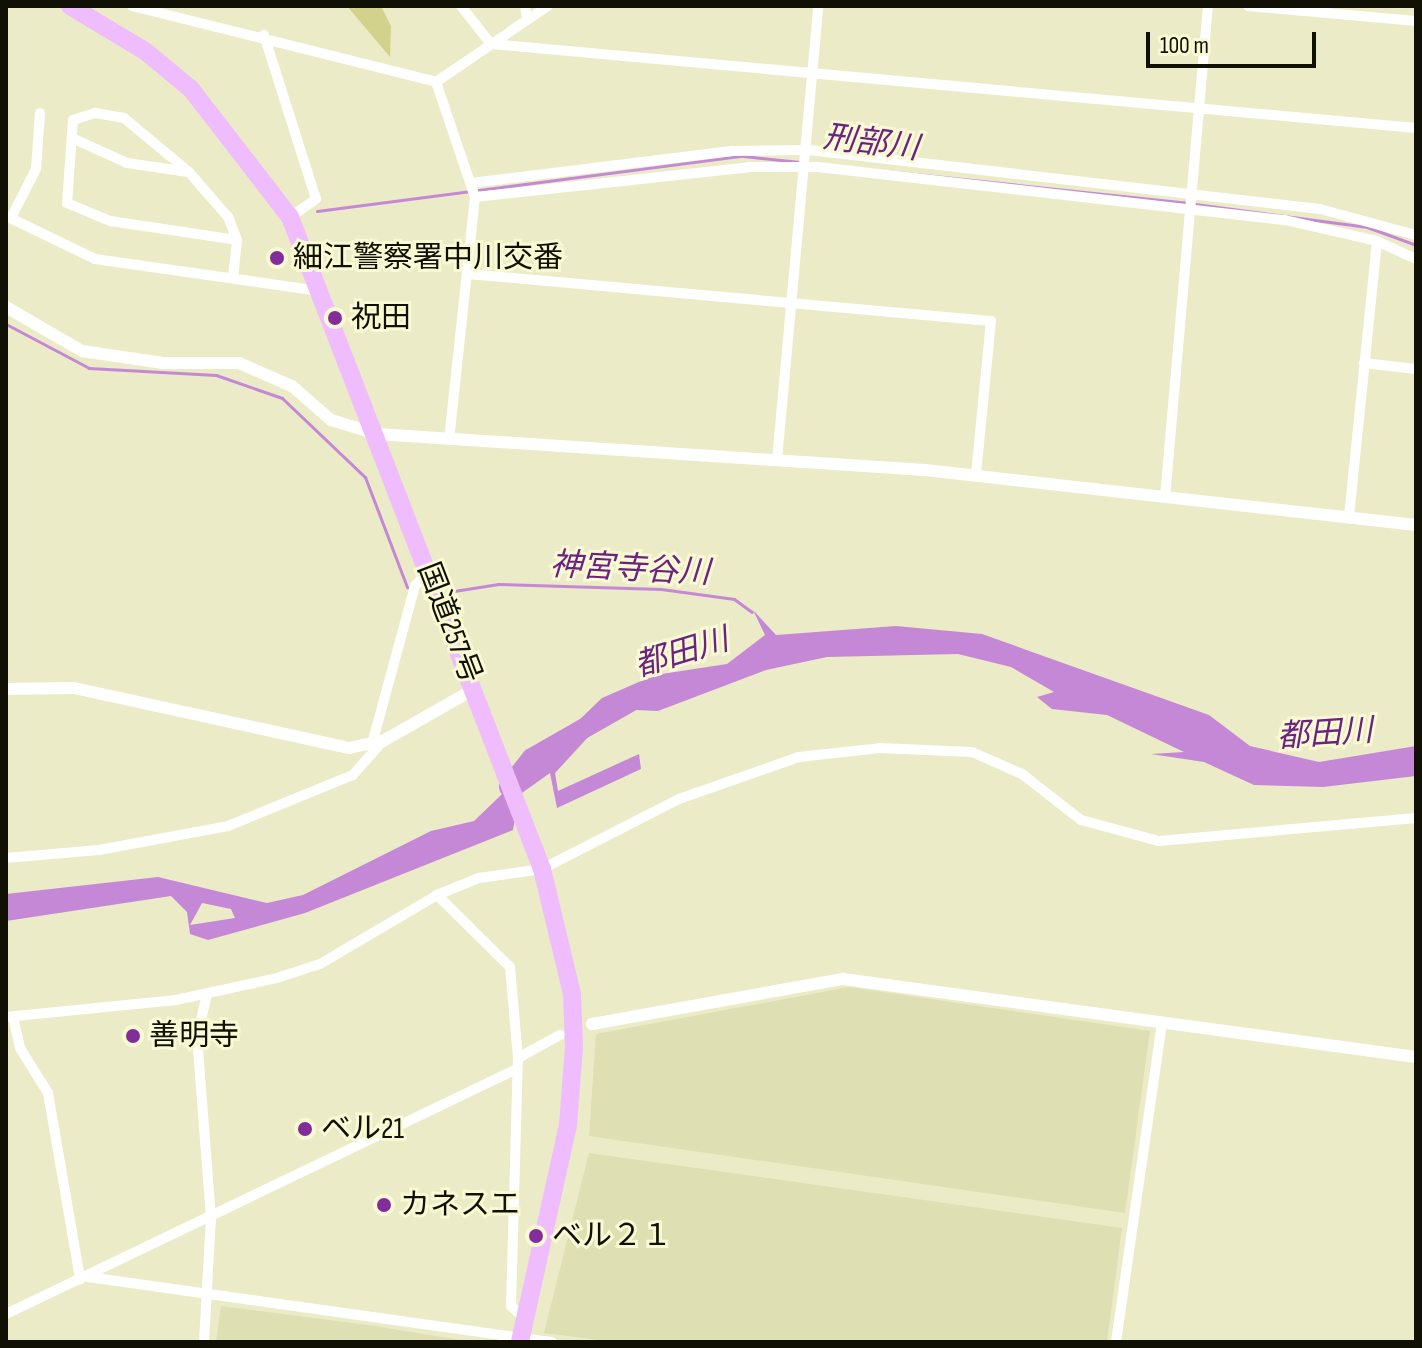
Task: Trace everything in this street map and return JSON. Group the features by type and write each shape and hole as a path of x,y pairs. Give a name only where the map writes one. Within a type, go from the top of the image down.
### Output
{"highway":[{"name":"国道257号","path":"70,6 93,10 191,89 231,131 290,217 322,291 541,866 572,994 574,1047 568,1125 522,1333"}],"street":[{"path":"132,6 264,35 436,82 548,6"},
{"path":"461,6 491,44 1416,128"},
{"path":"525,6 527,19"},
{"path":"777,460 808,159 818,6"},
{"path":"1165,497 1208,6"},
{"path":"1248,6 1416,21"},
{"path":"264,35 316,199 290,217"},
{"path":"436,82 473,191 468,274 449,440"},
{"path":"40,113 36,169 8,217 95,259 322,291"},
{"path":"233,278 237,240 228,217 189,172 124,118 95,113 73,120 67,203 110,221 237,240"},
{"path":"72,138 127,163 189,172"},
{"path":"473,191 733,151 1192,204 1285,220 1377,241 1416,259"},
{"path":"473,191 808,159 1192,204 1320,209 1416,235"},
{"path":"1349,517 1377,241"},
{"path":"468,274 991,321 976,474"},
{"path":"6,307 93,354 239,363 292,386 331,420 377,434 976,474 1416,525"},
{"path":"1364,363 1416,369"},
{"path":"6,858 99,850 228,826 353,775 377,742 415,586 429,571"},
{"path":"6,689 74,688 349,748 377,742 474,689"},
{"path":"83,1278 48,1093 20,1048 10,1017 207,994 320,964 437,895 479,878 541,866 596,836 727,779 799,757 880,748 993,759 1081,820 1159,841 1416,818"},
{"path":"437,895 510,967 518,1064 511,1306 522,1333"},
{"path":"592,1024 843,979 1416,1057"},
{"path":"204,1342 210,1293 211,1218 197,1079 207,994"},
{"path":"1116,1342 1162,1023"},
{"path":"6,1314 211,1218 518,1064 560,1035"},
{"path":"83,1278 522,1333 552,1342"}],"shaded area":[{"path":"347,6 381,6 391,26 390,57"},
{"path":"753,610 776,635 896,626 982,634 1209,715 1250,746 1319,762 1416,746 1416,776 1323,787 1254,785 1204,762 1151,754 1184,752 1107,715 1052,709 1037,697 1054,692 1011,667 958,654 827,657 766,670 658,711 614,709 555,773 558,791 639,754 641,769 557,808 550,773 519,795 513,830 305,913 208,940 190,934 187,912 171,896 6,921 6,894 158,877 267,903 303,895 431,831 474,821 602,698 655,675 727,664 765,635","holes":["202,903 231,909 235,918 190,925"]},
{"path":"849,987 1150,1031 1125,1213 589,1136 596,1034"},
{"path":"589,1153 1122,1228 1107,1342 615,1342 544,1333"},
{"path":"221,1306 368,1325 473,1342 216,1342"}],"waterway":[{"name":"刑部川","path":"317,211 743,156 1187,203"},
{"name":"刑部川","path":"1195,204 1367,227 1416,245"},
{"name":"神宮寺谷川","path":"6,324 89,368 216,375 282,398 365,477 407,587"},
{"name":"神宮寺谷川","path":"454,591 498,584 661,589 734,599 752,612"},
{"name":"都田川","path":"509,787 532,758 639,697"}],"place":[{"name":"細江警察署中川交番","path":"277,258"},
{"name":"祝田","path":"335,318"},
{"name":"善明寺","path":"133,1036"},
{"name":"ベル21","path":"305,1129"},
{"name":"カネスエ","path":"384,1205"},
{"name":"ベル２１","path":"536,1236"}]}
